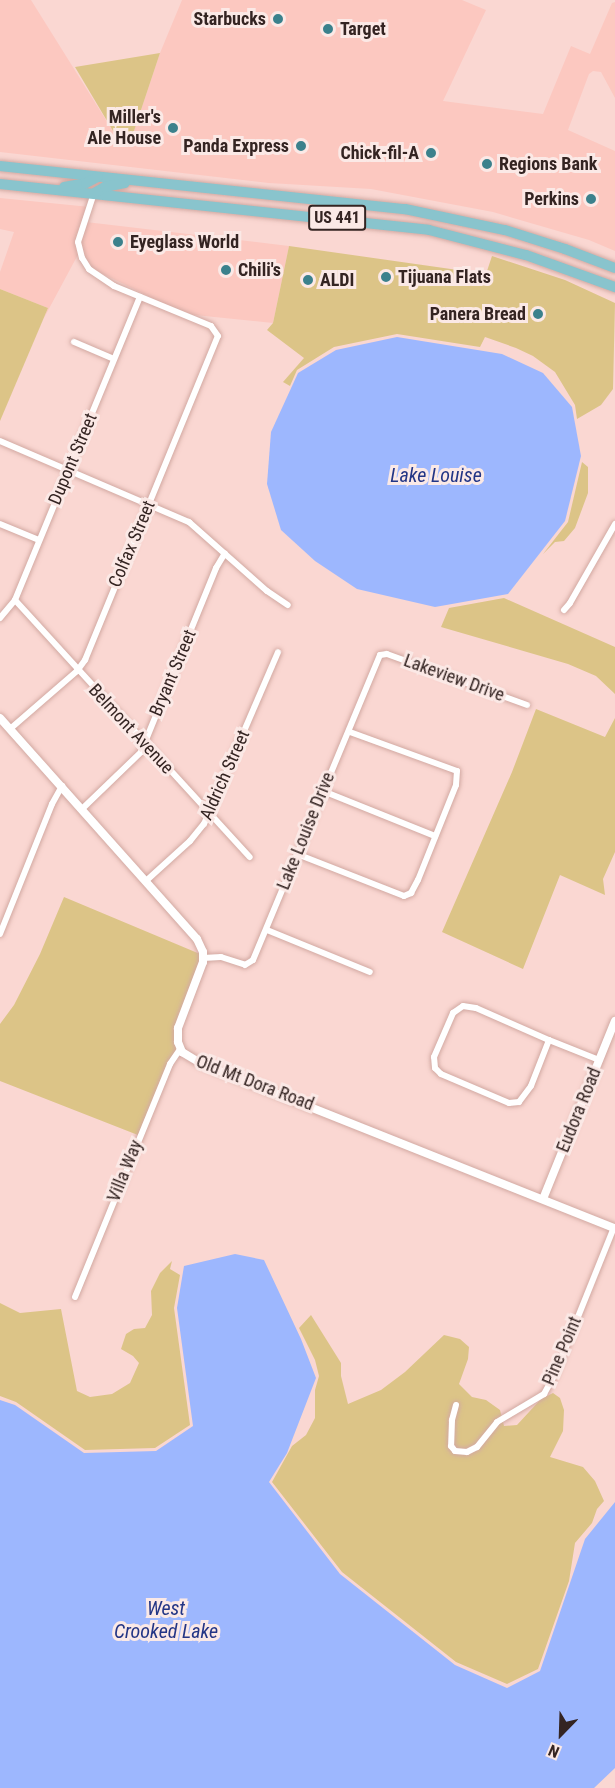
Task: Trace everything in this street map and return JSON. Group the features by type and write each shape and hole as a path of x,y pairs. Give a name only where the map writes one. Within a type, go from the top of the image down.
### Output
{"main road":[{"name":"US 441","path":"0,166 405,209 505,230 615,268"},
{"path":"52,189 86,183 99,176"},
{"path":"94,194 105,187 141,181"},
{"name":"US 441","path":"0,184 392,225 498,246 556,264 615,287"},
{"path":"498,246 505,230"}],"street":[{"path":"94,194 79,234 82,258 100,278 140,297"},
{"name":"Colfax Street","path":"10,729 77,670 89,650 216,343 218,334 211,326 140,297"},
{"name":"Dupont Street","path":"0,618 15,600 140,297"},
{"path":"74,342 114,359"},
{"path":"0,441 189,522 267,591 288,605"},
{"path":"0,524 39,540"},
{"path":"564,610 615,524"},
{"name":"Bryant Street","path":"82,808 141,752 216,568 225,553"},
{"name":"Belmont Avenue","path":"15,600 209,815 250,857"},
{"name":"Aldrich Street","path":"147,880 190,841 209,815 278,652"},
{"name":"Lakeview Drive","path":"380,655 387,654 527,705"},
{"name":"Lake Louise Drive","path":"203,958 221,957 247,964 256,955 380,655"},
{"path":"0,718 189,927 201,946 203,958"},
{"path":"297,854 404,896 411,893 456,785 457,771 350,732"},
{"path":"0,934 52,804 62,786"},
{"path":"323,791 435,836"},
{"path":"267,930 370,972"},
{"name":"Old Mt Dora Road","path":"203,958 178,1028 180,1049 190,1058 614,1227"},
{"path":"549,1040 526,1096 515,1103 441,1074 435,1068 434,1057 453,1013 459,1008 476,1008 599,1060"},
{"name":"Eudora Road","path":"543,1199 615,1021"},
{"name":"Villa Way","path":"75,1297 170,1064 180,1049"},
{"name":"Pine Point","path":"456,1405 451,1446 454,1451 468,1452 477,1447 497,1422 544,1394 555,1374 614,1227"}],"shaded area":[{"path":"0,0 31,0 116,136 133,134 160,53 182,0 462,0 486,10 443,101 543,114 571,46 590,54 612,3 615,2 615,98 601,72 593,71 589,74 568,130 615,151 615,251 589,240 493,212 371,189 269,183 0,152"},
{"path":"160,53 133,134 116,136 75,67"},
{"path":"0,198 90,207 86,222 289,246 273,323 185,314 91,268 81,249 44,318 48,308 0,289 0,272 14,232 0,229"},
{"path":"289,246 486,274 492,256 565,280 615,303 613,389 601,405 577,419 575,405 555,372 533,356 485,337 480,347 397,334 334,347 297,370 290,386 283,382 304,358 267,330 273,323"},
{"path":"0,289 48,308 0,421"},
{"path":"582,462 588,467 588,493 575,528 564,541 555,542 543,554 568,522"},
{"path":"504,598 615,647 615,694 596,676 568,664 441,627 449,608"},
{"path":"536,709 605,737 615,718 615,852 603,879 605,895 560,875 523,969 442,932 512,772"},
{"path":"64,897 200,954 175,1027 177,1049 143,1137 0,1081 0,1024 14,1005 40,954"},
{"path":"172,1261 170,1269 180,1275 174,1308 190,1425 155,1448 85,1450 16,1402 0,1396 0,1303 20,1313 61,1309 77,1391 90,1397 112,1394 130,1383 139,1363 133,1356 121,1349 126,1334 134,1329 145,1328 152,1315 151,1291 160,1273"},
{"path":"311,1315 341,1363 341,1376 348,1404 381,1390 405,1372 444,1335 460,1339 469,1347 468,1359 459,1384 472,1397 486,1400 500,1410 504,1426 517,1425 541,1399 553,1393 560,1398 564,1410 563,1431 550,1457 583,1467 595,1481 604,1501 597,1509 592,1523 575,1543 569,1581 538,1669 507,1684 456,1662 342,1572 272,1482 292,1446 306,1435 315,1418 315,1390 319,1376 315,1360 299,1328"}],"water":[{"name":"Lake Louise","path":"397,337 502,354 543,373 572,407 581,456 565,521 508,594 435,607 357,589 315,561 281,530 267,484 271,432 298,373 336,350"},
{"name":"West Crooked Lake","path":"235,1254 264,1260 301,1339 316,1378 287,1453 269,1482 340,1574 455,1665 507,1688 540,1671 585,1539 615,1502 615,1768 594,1788 0,1788 0,1400 15,1405 84,1453 156,1451 193,1426 177,1308 184,1266"}],"place":[{"name":"Starbucks","path":"278,19"},
{"name":"Target","path":"328,29"},
{"name":"Miller's Ale House","path":"173,128"},
{"name":"Panda Express","path":"301,146"},
{"name":"Chick-fil-A","path":"431,153"},
{"name":"Regions Bank","path":"487,164"},
{"name":"Perkins","path":"591,199"},
{"name":"Eyeglass World","path":"118,242"},
{"name":"Chili's","path":"226,270"},
{"name":"Tijuana Flats","path":"386,277"},
{"name":"ALDI","path":"308,280"},
{"name":"Panera Bread","path":"538,314"}]}
